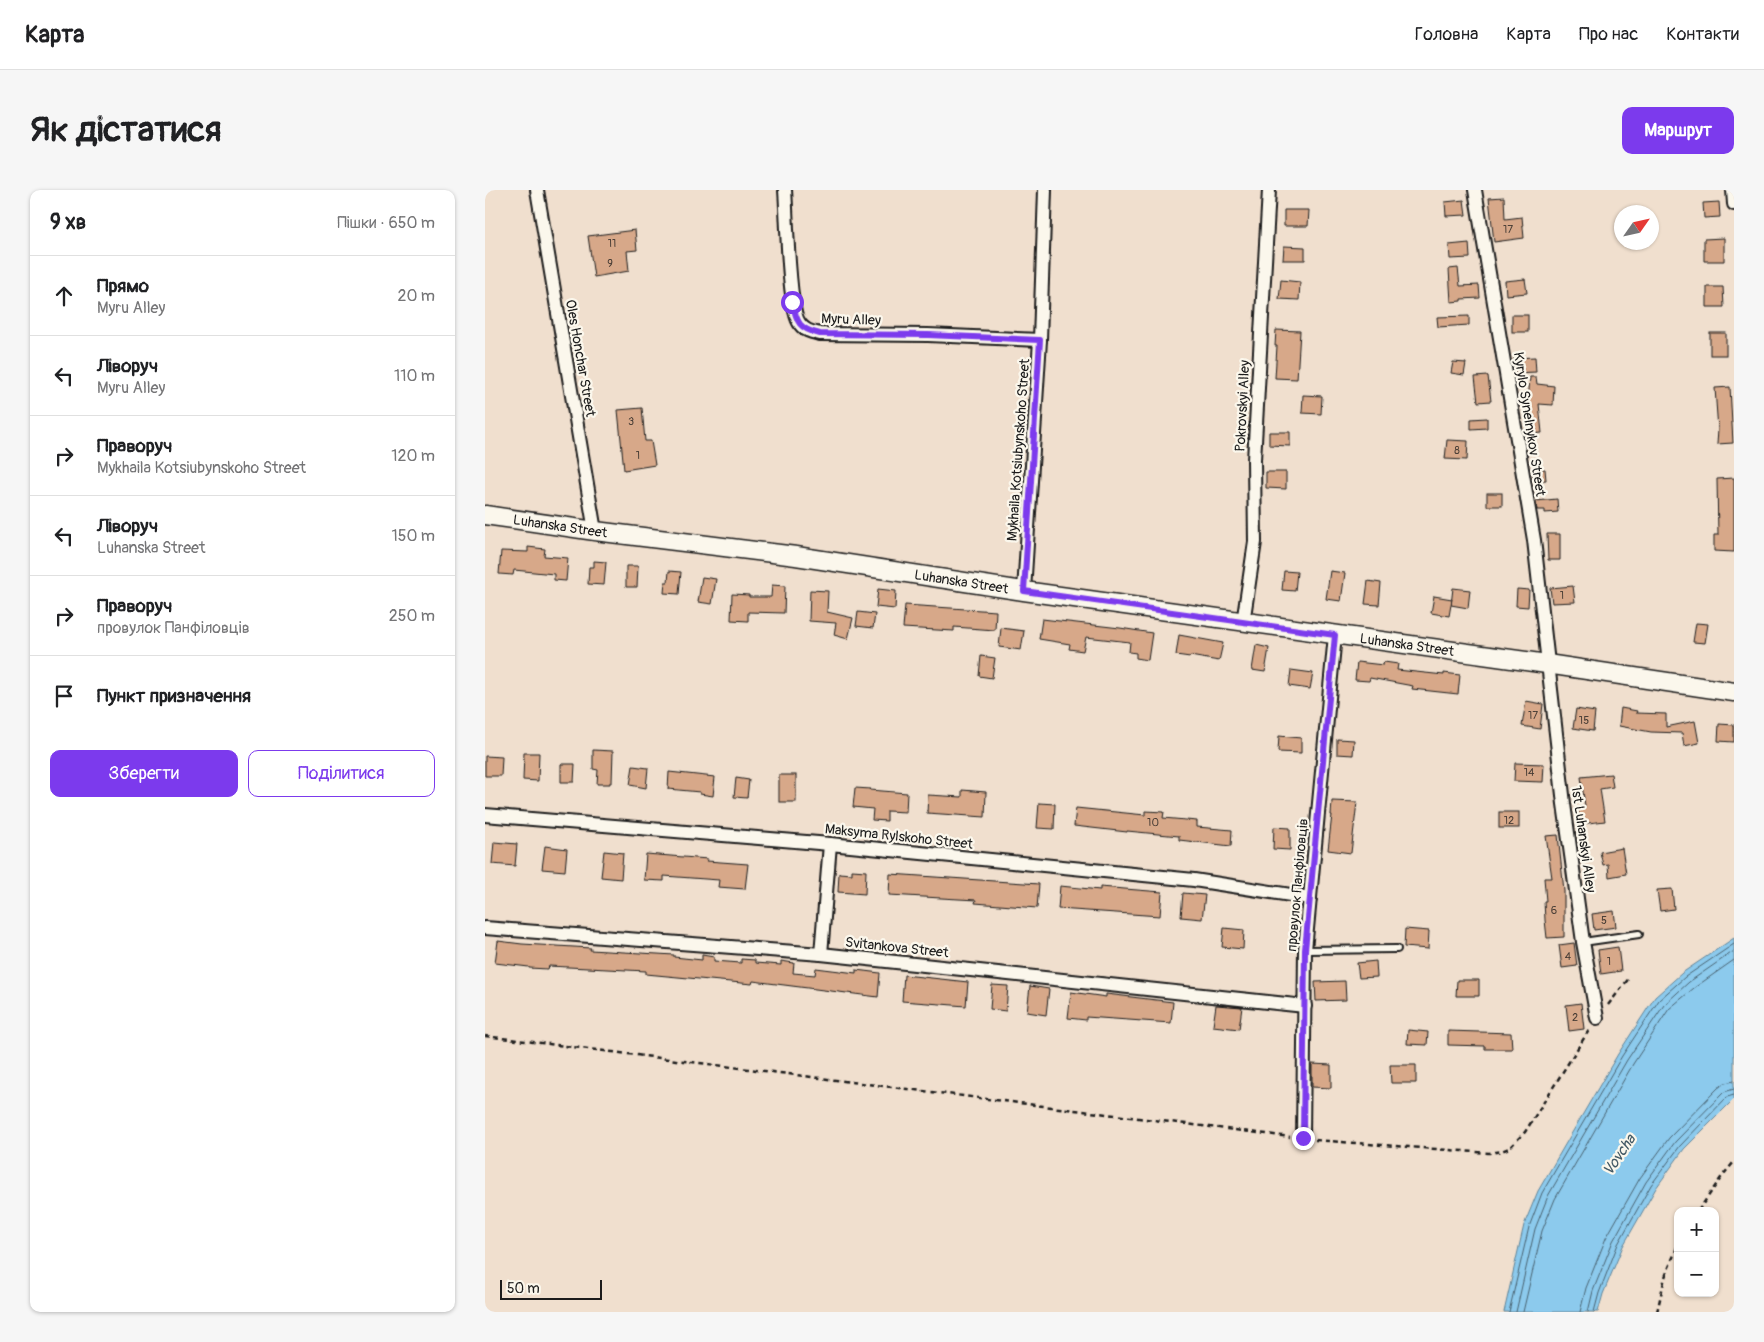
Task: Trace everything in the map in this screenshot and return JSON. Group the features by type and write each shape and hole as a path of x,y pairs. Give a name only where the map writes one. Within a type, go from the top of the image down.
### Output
{"main road":[{"name":"Luhanska Street","path":"485,514 595,531 796,556 1243,623 1547,664 1734,692"}],"street":[{"name":"Oles Honchar Street","path":"537,190 595,531"},
{"name":"Myru Alley","path":"785,190 792,302 799,323 807,331 820,334 928,335 1040,340"},
{"name":"Mykhaila Kotsiubynskoho Street","path":"1024,591 1040,340 1045,190"},
{"name":"Pokrovskyi Alley","path":"1243,623 1255,542 1254,460 1269,190"},
{"name":"Kyrylo Synelnykov Street","path":"1475,190 1534,540 1547,664"},
{"path":"1733,190 1734,204"},
{"name":"провулок Панфіловців","path":"1303,1138 1305,950 1335,635"},
{"name":"1st Luhanskyi Alley","path":"1547,664 1583,942 1597,1018"},
{"name":"Maksyma Rylskoho Street","path":"485,815 830,844 1194,880 1310,898"},
{"path":"821,954 830,844"},
{"name":"Svitankova Street","path":"485,928 821,954 1305,1006"}],"lane":[{"path":"1583,942 1639,934"},
{"path":"1305,950 1397,949"}],"path":[{"path":"485,1036 1303,1138 1472,1153 1502,1151 1515,1143 1525,1132 1597,1018 1630,977"},
{"path":"1701,1207 1734,1162"},
{"path":"1657,1312 1665,1277 1675,1252"}],"water":[{"name":"Vovcha","path":"1734,938 1734,1099 1684,1149 1656,1188 1623,1246 1603,1294 1598,1312 1504,1312 1524,1225 1538,1191 1618,1054 1655,997 1682,973"}],"building":[{"path":"1504,197 1505,219 1522,217 1524,238 1494,242 1489,198"},
{"path":"1464,200 1466,215 1446,216 1445,202"},
{"path":"1719,202 1720,217 1704,218 1703,203"},
{"path":"1284,210 1309,210 1308,226 1284,226"},
{"path":"635,230 637,250 627,251 629,271 594,277 588,236"},
{"path":"1724,238 1724,261 1704,261 1704,239"},
{"path":"1469,243 1470,258 1450,259 1449,245"},
{"path":"1284,246 1305,247 1305,260 1283,260"},
{"path":"1458,268 1460,286 1479,285 1480,298 1461,299 1461,301 1451,302 1449,269"},
{"path":"1525,279 1527,293 1506,295 1505,281"},
{"path":"1281,280 1300,282 1299,300 1279,299"},
{"path":"1707,287 1723,287 1724,307 1707,307"},
{"path":"1512,315 1528,315 1528,332 1512,332"},
{"path":"1469,316 1469,325 1438,327 1437,317"},
{"path":"1276,330 1300,331 1297,379 1275,378"},
{"path":"1710,333 1726,333 1726,355 1710,355"},
{"path":"1535,357 1536,372 1515,373 1514,358"},
{"path":"1453,362 1466,363 1464,375 1451,373"},
{"path":"1488,376 1491,401 1478,402 1475,377"},
{"path":"1530,377 1536,377 1537,384 1554,386 1553,405 1539,404 1542,433 1530,434 1527,415"},
{"path":"1730,387 1733,443 1717,444 1715,388"},
{"path":"1303,395 1322,396 1321,414 1302,413"},
{"path":"642,408 645,441 651,441 655,465 624,470 618,410"},
{"path":"1487,418 1487,428 1471,429 1471,419"},
{"path":"1269,432 1290,432 1290,446 1269,445"},
{"path":"1447,440 1468,441 1467,460 1445,459"},
{"path":"1545,469 1546,480 1533,481 1532,470"},
{"path":"1266,472 1286,472 1286,489 1266,488"},
{"path":"1734,478 1734,552 1714,551 1714,535 1718,535 1717,479"},
{"path":"1487,493 1502,493 1502,506 1487,506"},
{"path":"1557,499 1558,512 1545,513 1545,510 1537,510 1536,501"},
{"path":"1547,534 1560,534 1560,560 1548,560"},
{"path":"528,547 545,549 544,556 568,558 566,581 554,580 554,574 514,570 513,575 499,574 501,551 528,552"},
{"path":"594,561 606,562 604,585 588,584 589,567 594,567"},
{"path":"626,566 638,566 637,587 626,587"},
{"path":"669,571 681,572 679,594 664,593"},
{"path":"1284,571 1297,572 1295,591 1282,590"},
{"path":"1330,571 1345,573 1341,601 1326,599"},
{"path":"702,577 716,579 712,604 698,602"},
{"path":"1368,581 1381,583 1379,605 1365,604"},
{"path":"772,585 785,586 784,613 748,612 748,621 731,620 732,594 749,595 749,597 771,597"},
{"path":"1573,586 1575,602 1552,603 1550,588"},
{"path":"1453,588 1470,590 1468,608 1451,605"},
{"path":"878,589 896,591 895,609 876,607"},
{"path":"1517,589 1529,590 1528,607 1516,606"},
{"path":"810,590 828,591 827,612 853,618 848,639 834,635 836,623 809,621"},
{"path":"1434,596 1452,599 1449,616 1431,613"},
{"path":"905,605 996,611 995,630 954,627 954,631 903,628"},
{"path":"858,612 875,614 873,628 856,626"},
{"path":"1042,619 1152,633 1148,660 1136,658 1136,653 1129,652 1130,642 1086,637 1083,651 1069,649 1070,644 1039,639"},
{"path":"1696,623 1708,624 1705,643 1693,642"},
{"path":"1001,628 1024,631 1021,650 999,647"},
{"path":"1179,635 1223,643 1219,661 1176,655"},
{"path":"1256,645 1269,648 1265,672 1252,670"},
{"path":"981,656 995,658 992,678 979,676"},
{"path":"1357,662 1383,665 1384,662 1398,664 1397,670 1460,675 1458,694 1412,689 1413,686 1370,678 1369,681 1355,680"},
{"path":"1291,670 1313,673 1310,689 1289,686"},
{"path":"1526,701 1543,704 1540,729 1522,726"},
{"path":"1621,708 1637,711 1636,713 1666,714 1666,727 1695,721 1699,743 1684,746 1682,733 1651,732 1619,726"},
{"path":"1576,709 1595,712 1593,731 1573,728"},
{"path":"1719,724 1734,725 1734,742 1718,741"},
{"path":"1279,736 1301,738 1301,753 1278,752"},
{"path":"1337,739 1354,740 1353,755 1337,754"},
{"path":"593,750 613,751 612,782 610,784 597,784 598,770 593,769"},
{"path":"524,753 539,753 538,781 523,780"},
{"path":"485,756 502,757 501,776 485,776"},
{"path":"1515,763 1544,764 1543,782 1514,781"},
{"path":"561,764 575,764 574,782 561,782"},
{"path":"633,766 648,768 646,788 630,785"},
{"path":"669,772 715,777 713,796 700,794 700,792 668,789"},
{"path":"1611,774 1613,787 1600,789 1605,821 1580,824 1578,808 1585,806 1581,777"},
{"path":"779,775 796,775 796,802 779,802"},
{"path":"736,778 749,780 747,798 734,797"},
{"path":"855,788 907,793 906,812 887,811 887,821 872,820 873,809 853,807"},
{"path":"962,790 986,792 985,817 927,813 928,795 962,797"},
{"path":"1332,801 1357,802 1351,853 1328,850"},
{"path":"1039,803 1055,804 1054,829 1037,828"},
{"path":"1076,808 1145,815 1145,811 1164,812 1163,818 1197,821 1197,827 1232,830 1231,846 1179,840 1179,836 1074,826"},
{"path":"1499,812 1519,812 1519,828 1499,828"},
{"path":"1274,827 1290,828 1290,850 1273,849"},
{"path":"1558,835 1564,891 1564,937 1547,938 1544,878 1552,878 1546,836"},
{"path":"494,842 517,844 515,866 492,864"},
{"path":"545,846 567,849 565,871 542,869"},
{"path":"1622,848 1626,874 1609,877 1608,864 1603,865 1600,852"},
{"path":"604,851 623,853 621,879 601,877"},
{"path":"646,854 748,864 745,889 718,887 719,880 664,876 664,881 644,880"},
{"path":"852,870 866,871 865,894 838,892 839,873 852,874"},
{"path":"890,874 1039,884 1037,908 975,903 976,900 889,895"},
{"path":"1060,886 1100,890 1100,887 1162,892 1160,916 1058,909"},
{"path":"1672,889 1674,909 1660,911 1657,890"},
{"path":"1183,893 1205,895 1202,919 1181,917"},
{"path":"1614,911 1616,927 1594,930 1592,914"},
{"path":"1224,928 1244,930 1243,949 1222,947"},
{"path":"1405,929 1429,931 1428,949 1404,947"},
{"path":"498,941 591,948 590,950 674,955 674,957 702,960 702,955 714,957 714,961 741,963 741,959 755,960 755,963 781,965 781,961 794,963 793,973 815,975 816,968 856,973 856,970 880,973 878,997 753,981 752,984 646,974 646,971 549,966 548,969 529,968 495,963"},
{"path":"1574,943 1577,966 1562,968 1559,945"},
{"path":"1618,947 1621,971 1601,974 1598,950"},
{"path":"1376,961 1377,977 1359,978 1357,963"},
{"path":"904,975 968,982 966,1006 902,1001"},
{"path":"1457,980 1479,980 1479,996 1456,996"},
{"path":"1345,981 1346,1000 1316,1001 1315,982"},
{"path":"992,985 1008,986 1006,1011 990,1009"},
{"path":"1030,986 1049,989 1046,1015 1027,1012"},
{"path":"1071,992 1106,997 1106,994 1173,1002 1171,1023 1086,1017 1086,1020 1068,1018"},
{"path":"1581,1003 1584,1029 1569,1031 1566,1005"},
{"path":"1216,1005 1242,1007 1239,1029 1213,1026"},
{"path":"1408,1030 1428,1032 1427,1045 1407,1044"},
{"path":"1448,1031 1511,1033 1512,1049 1485,1049 1485,1046 1448,1045"},
{"path":"1312,1064 1331,1065 1331,1088 1312,1087"},
{"path":"1390,1065 1416,1065 1416,1083 1391,1083"}],"route":[{"path":"792,302 799,323 807,331 820,334 928,335 1040,340 1024,591 1335,635 1305,950 1303,1138"}]}
